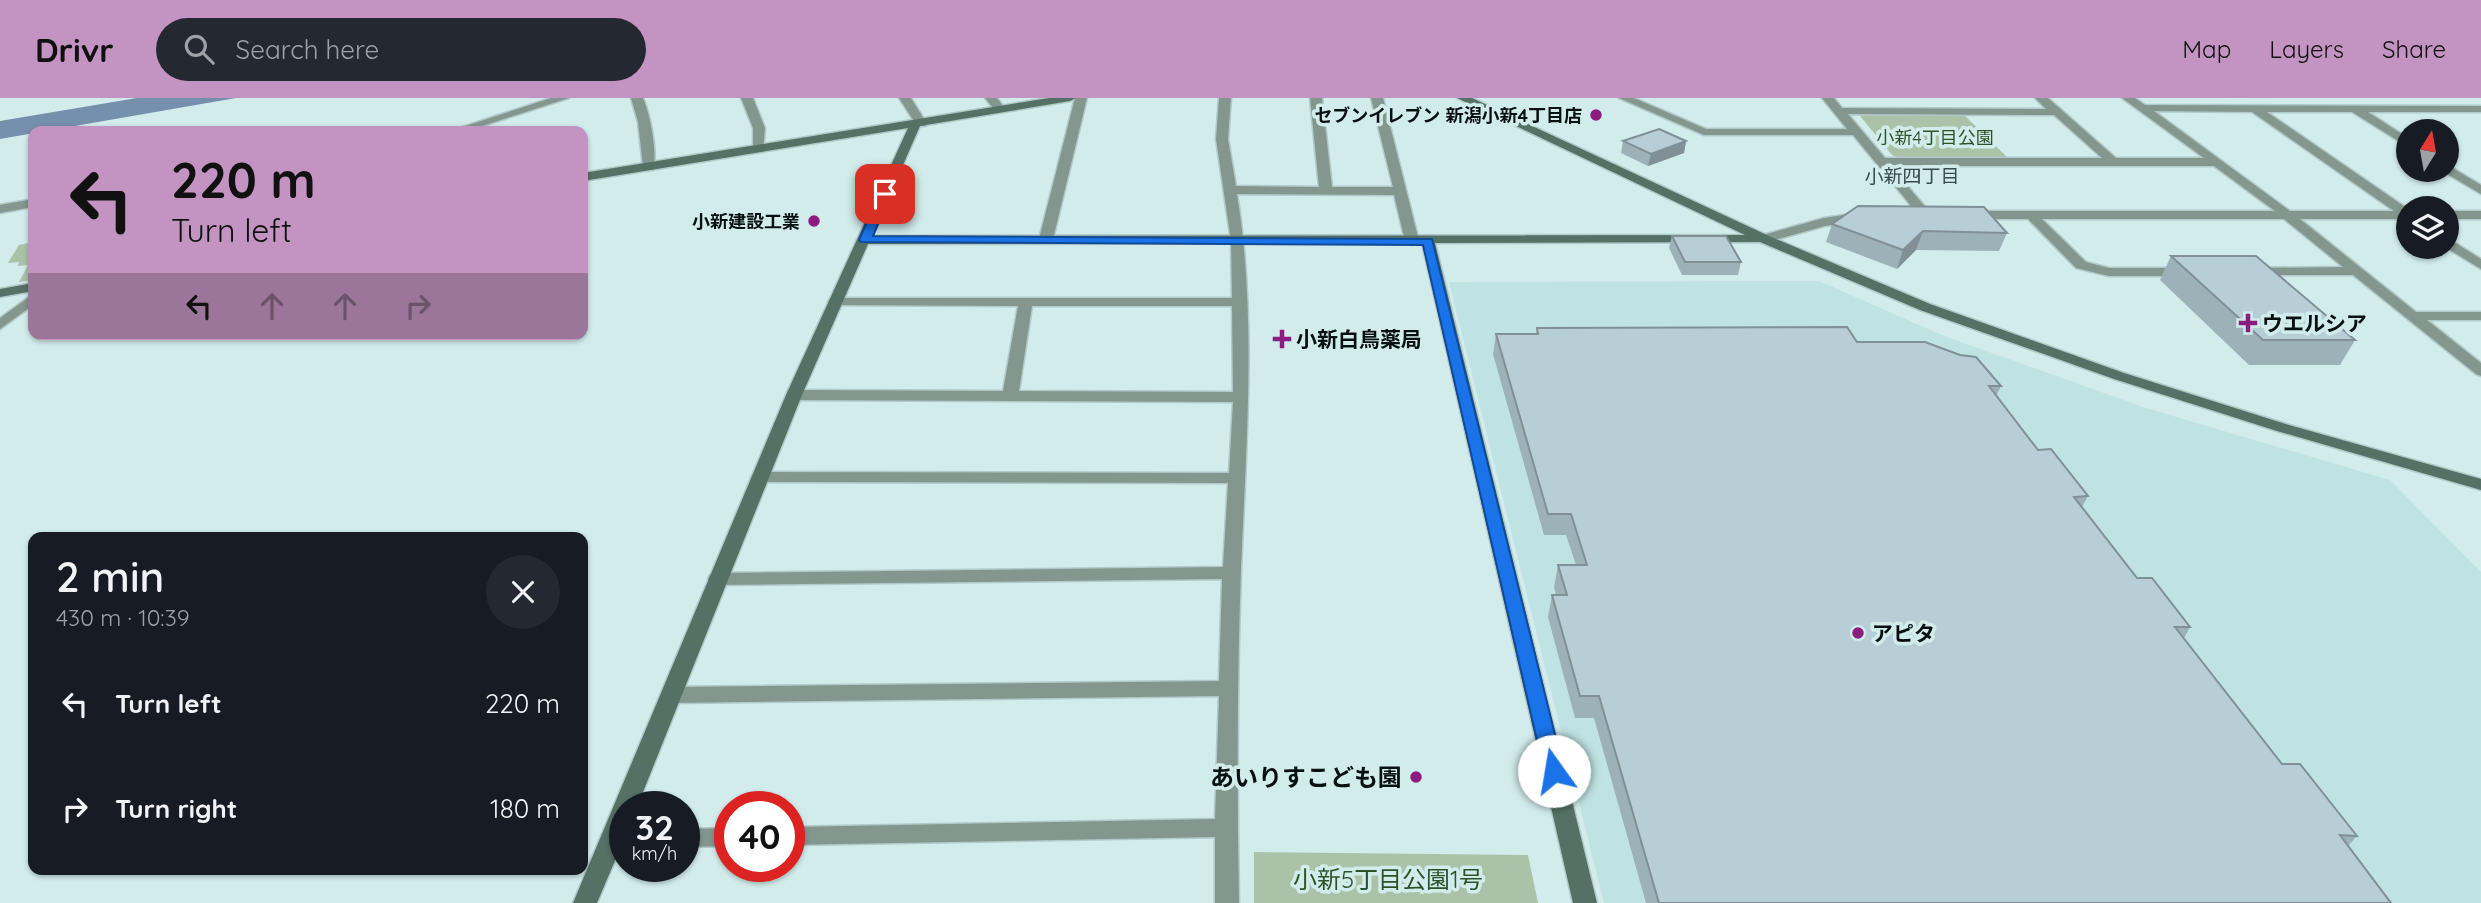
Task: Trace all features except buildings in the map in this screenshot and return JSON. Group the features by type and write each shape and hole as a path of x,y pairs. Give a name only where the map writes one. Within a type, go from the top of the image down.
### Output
{"street":[{"path":"472,126 563,98"},
{"path":"637,98 644,121 644,142 649,167"},
{"path":"747,98 759,128 759,149"},
{"path":"905,98 918,124"},
{"path":"992,98 1000,110"},
{"path":"588,176 1070,98"},
{"path":"1046,239 1081,98"},
{"path":"1225,98 1222,139 1238,241 1241,397 1232,573 1226,828 1227,903"},
{"path":"1316,98 1326,190"},
{"path":"1377,98 1400,191 1420,241 1585,903"},
{"path":"1462,98 1764,239 1925,307 2119,376 2283,428 2481,485"},
{"path":"1625,98 1704,132 1856,132"},
{"path":"1828,98 1882,162 1933,215 2396,215"},
{"path":"2040,98 2114,163"},
{"path":"2128,98 2219,162 2481,371"},
{"path":"2240,98 2396,207"},
{"path":"2337,98 2396,135"},
{"path":"2441,98 2481,122"},
{"path":"2140,108 2481,109"},
{"path":"1839,111 2057,112"},
{"path":"632,791 794,395 918,124"},
{"path":"1882,162 2219,162"},
{"path":"2459,176 2481,190"},
{"path":"1231,190 1400,191"},
{"path":"0,209 28,204"},
{"path":"2459,215 2481,215"},
{"path":"865,240 1764,239 1841,218 1877,216"},
{"path":"2032,216 2081,265 2109,272 2205,272"},
{"path":"2459,250 2481,265"},
{"path":"2233,272 2357,271"},
{"path":"0,293 28,288"},
{"path":"0,325 28,302"},
{"path":"835,302 1239,302"},
{"path":"1010,395 1026,302"},
{"path":"2415,316 2481,316"},
{"path":"794,395 1241,397"},
{"path":"760,477 1236,478"},
{"path":"717,579 1232,573"},
{"path":"671,695 1230,688"},
{"path":"805,836 1226,828"},
{"path":"584,903 609,857"}],"shaded area":[{"path":"137,98 236,98 75,126 28,126 28,134 0,139 0,121"},
{"name":"アピタ","path":"1819,281 1944,336 2146,408 2390,480 2481,572 2481,903 1604,903 1449,282"}],"green space":[{"name":"小新4丁目公園","path":"1963,114 2010,160 1902,159 1892,155 1860,116"},
{"path":"28,243 28,265 8,263 19,245"},
{"path":"28,265 28,281 19,282"},
{"name":"小新5丁目公園1号","path":"1254,852 1528,855 1538,903 1254,903"}],"place":[{"name":"セブンイレブン 新潟小新4丁目店","path":"1596,115"},
{"name":"小新建設工業","path":"814,221"},
{"name":"ウエルシア","path":"2248,323"},
{"name":"小新白鳥薬局","path":"1282,339"},
{"name":"アピタ","path":"1858,633"},
{"name":"あいりすこども園","path":"1416,777"}],"district":[{"name":"小新四丁目","path":"1912,176"}],"route":[{"path":"885,194 865,240 1428,241 1554,771"}]}
